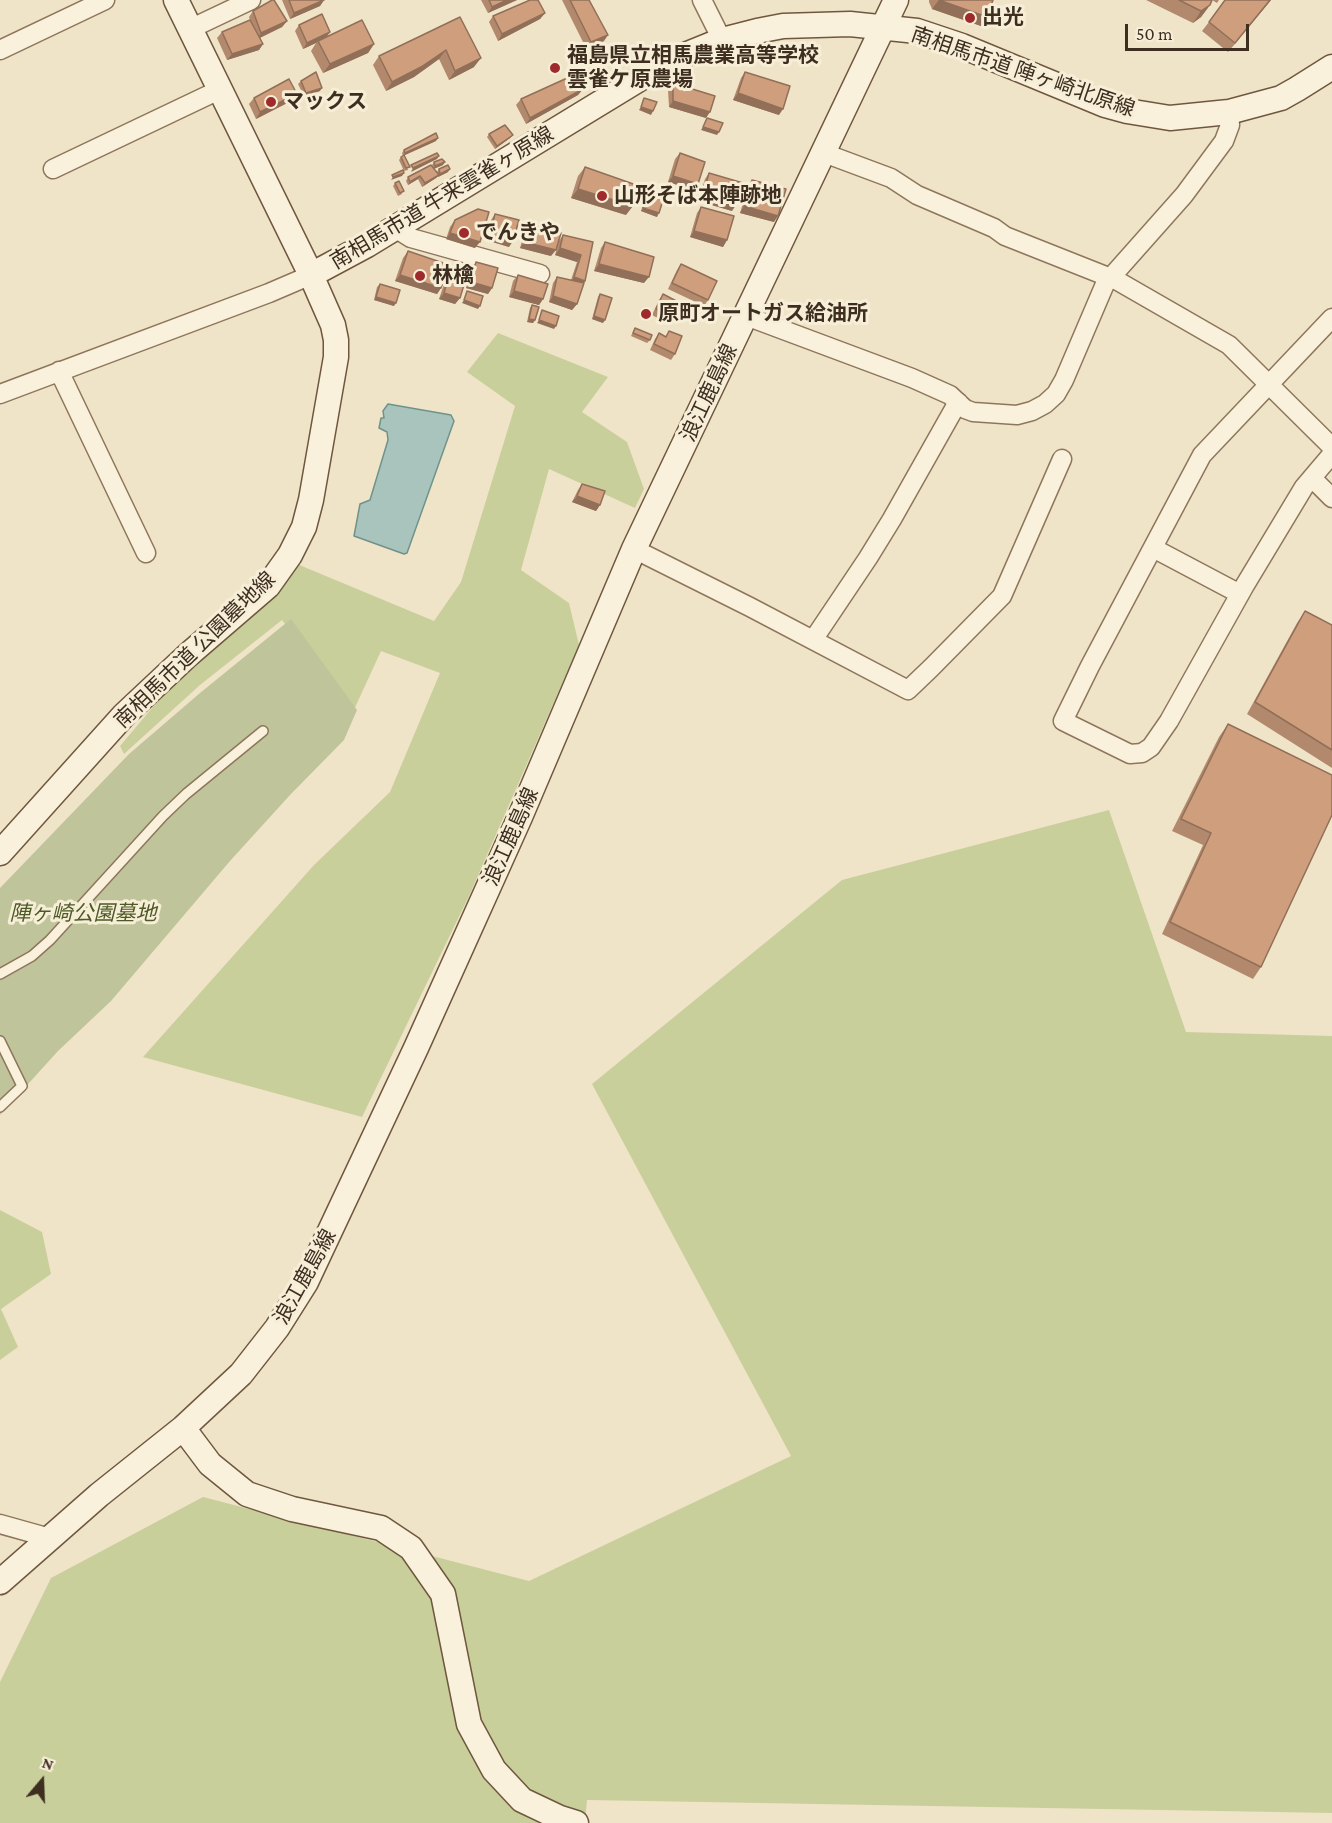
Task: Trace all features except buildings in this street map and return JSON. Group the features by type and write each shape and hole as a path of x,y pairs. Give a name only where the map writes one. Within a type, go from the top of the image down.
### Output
{"street":[{"path":"0,50 105,0"},
{"name":"南相馬市道 公園墓地線","path":"0,853 124,716 188,655 268,586 290,555 304,526 311,500 336,357 333,325 176,0"},
{"path":"190,29 251,0"},
{"path":"702,0 722,40"},
{"name":"浪江鹿島線","path":"0,1582 99,1495 183,1428 241,1374 292,1306 311,1271 416,1048 515,828 634,549 896,0"},
{"name":"南相馬市道 牛来雲雀ヶ原線","path":"0,394 269,293 310,275 348,256 646,75 685,55 722,40 783,26 850,24 883,26"},
{"name":"南相馬市道 陣ヶ崎北原線","path":"883,26 917,31 962,46 1088,98 1127,111 1170,118 1229,112 1281,98 1332,67"},
{"path":"53,169 219,90"},
{"path":"746,316 950,394 965,409 973,412 1017,415 1032,411 1045,404 1056,394 1110,278 1184,195 1224,141 1230,125 1229,112"},
{"path":"824,153 891,178 917,195 994,228 1005,236 1110,278 1229,345 1332,447"},
{"path":"395,228 411,238 540,274"},
{"path":"1332,318 1202,455 1063,721 1130,753 1142,753 1151,747 1304,487 1332,454"},
{"path":"59,371 146,553"},
{"path":"813,640 892,519 958,402"},
{"path":"634,549 908,690 1002,596 1062,459"},
{"path":"1312,478 1332,498"},
{"path":"1153,548 1240,594"},
{"path":"183,1428 210,1464 247,1494 292,1509 381,1528 411,1548 443,1594 469,1724 495,1770 522,1800 576,1823"},
{"path":"0,1524 50,1538"}],"lane":[{"path":"0,974 32,956 50,940 186,794 262,730"},
{"path":"0,1041 22,1086 0,1107"}],"green space":[{"path":"498,333 608,377 582,412 627,442 644,489 635,508 549,469 521,570 569,603 579,645 469,896 362,1117 143,1057 314,865 390,792 440,673 381,651 352,714 282,620 200,685 124,754 120,746 275,558 297,564 434,621 461,582 515,406 467,372"},
{"name":"陣ヶ崎公園墓地","path":"291,619 357,710 344,740 230,861 111,1001 58,1051 0,1115 0,888 129,754"},
{"path":"1109,810 1186,1032 1332,1036 1332,1813 587,1800 585,1823 0,1823 0,1682 51,1578 203,1497 529,1581 791,1456 592,1084 842,880"},
{"path":"0,1210 42,1232 51,1274 1,1309 18,1347 0,1360"}],"water":[{"path":"388,404 451,415 454,421 407,553 404,554 354,536 360,504 370,500 388,440 387,432 379,428 381,418 384,418 383,411"}],"place":[{"name":"出光","path":"970,18"},
{"name":"福島県立相馬農業高等学校 雲雀ケ原農場","path":"555,68"},
{"name":"マックス","path":"271,102"},
{"name":"山形そば本陣跡地","path":"602,196"},
{"name":"でんきや","path":"464,233"},
{"name":"林檎","path":"420,276"},
{"name":"原町オートガス給油所","path":"646,314"}]}
